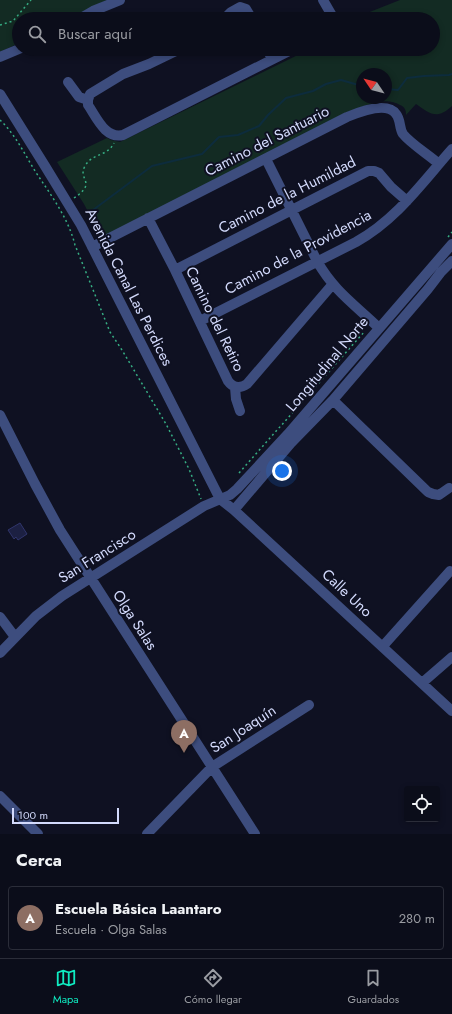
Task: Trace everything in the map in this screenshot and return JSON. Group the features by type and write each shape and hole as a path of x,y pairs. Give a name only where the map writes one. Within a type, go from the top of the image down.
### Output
{"street":[{"path":"91,12 120,0"},
{"path":"323,0 330,12"},
{"path":"232,12 236,8 246,5"},
{"path":"0,57 12,52"},
{"path":"166,56 123,74 92,92 88,97 88,105 108,133 115,136 123,135 280,56"},
{"path":"270,56 272,60"},
{"path":"68,82 79,97 88,100"},
{"name":"Avenida Canal Las Perdices","path":"0,94 68,202 220,499"},
{"name":"Camino del Santuario","path":"92,247 347,117 366,110 384,108 391,109 396,113 403,134 439,164"},
{"name":"Camino de la Providencia","path":"200,321 361,239 377,229 394,215 452,149"},
{"path":"266,159 317,261 332,285 375,325"},
{"name":"Camino de la Humildad","path":"175,270 365,172 372,170 379,173 406,201"},
{"name":"Camino del Retiro","path":"148,218 200,321 228,382 235,387 241,387 247,384 332,285"},
{"name":"Longitudinal Norte","path":"220,499 230,495 288,434 375,325 449,241"},
{"name":"Longitudinal Norte","path":"234,510 291,443 333,400 441,272 452,261"},
{"path":"235,387 236,399 240,411"},
{"path":"333,400 428,492 439,495 449,488"},
{"name":"Olga Salas","path":"0,415 48,507 91,578 255,834"},
{"name":"San Francisco","path":"0,653 25,626 48,606 76,586 204,506 220,499"},
{"name":"Calle Uno","path":"220,499 234,510 383,646 452,711"},
{"path":"383,646 450,571"},
{"path":"0,617 15,637"},
{"path":"422,683 452,657"},
{"name":"San Joaquín","path":"146,834 212,767 309,705"},
{"path":"0,796 38,834"}],"path":[{"path":"21,12 31,0"},
{"path":"0,25 12,21"},
{"path":"0,120 7,126 19,144 58,206 73,234 75,244 110,332 166,424 189,469 204,506"},
{"path":"68,202 84,191 86,183 84,169 87,163 94,157 109,150 114,144 115,136"},
{"path":"449,241 452,232"},
{"path":"239,473 375,325"}],"green space":[{"path":"0,0 107,0 82,12 12,12 12,46 0,52"},
{"path":"400,0 452,0 452,106 442,113 430,113 416,104 406,115 405,109 402,106 392,102 392,68 356,68 356,104 370,104 348,112 102,239 84,204 57,162 107,138 120,142 296,56 440,56 440,12 370,12"}],"building":[{"path":"20,523 27,534 18,540 16,537 14,539 8,530"}],"waterway":[{"path":"392,90 398,90 407,78 452,74"},
{"path":"89,213 152,166 202,154 219,137 238,135 259,126 286,98 313,91 326,84 341,80 356,84"}],"place":[{"name":"Escuela Básica Laantaro","path":"184,753"}]}
